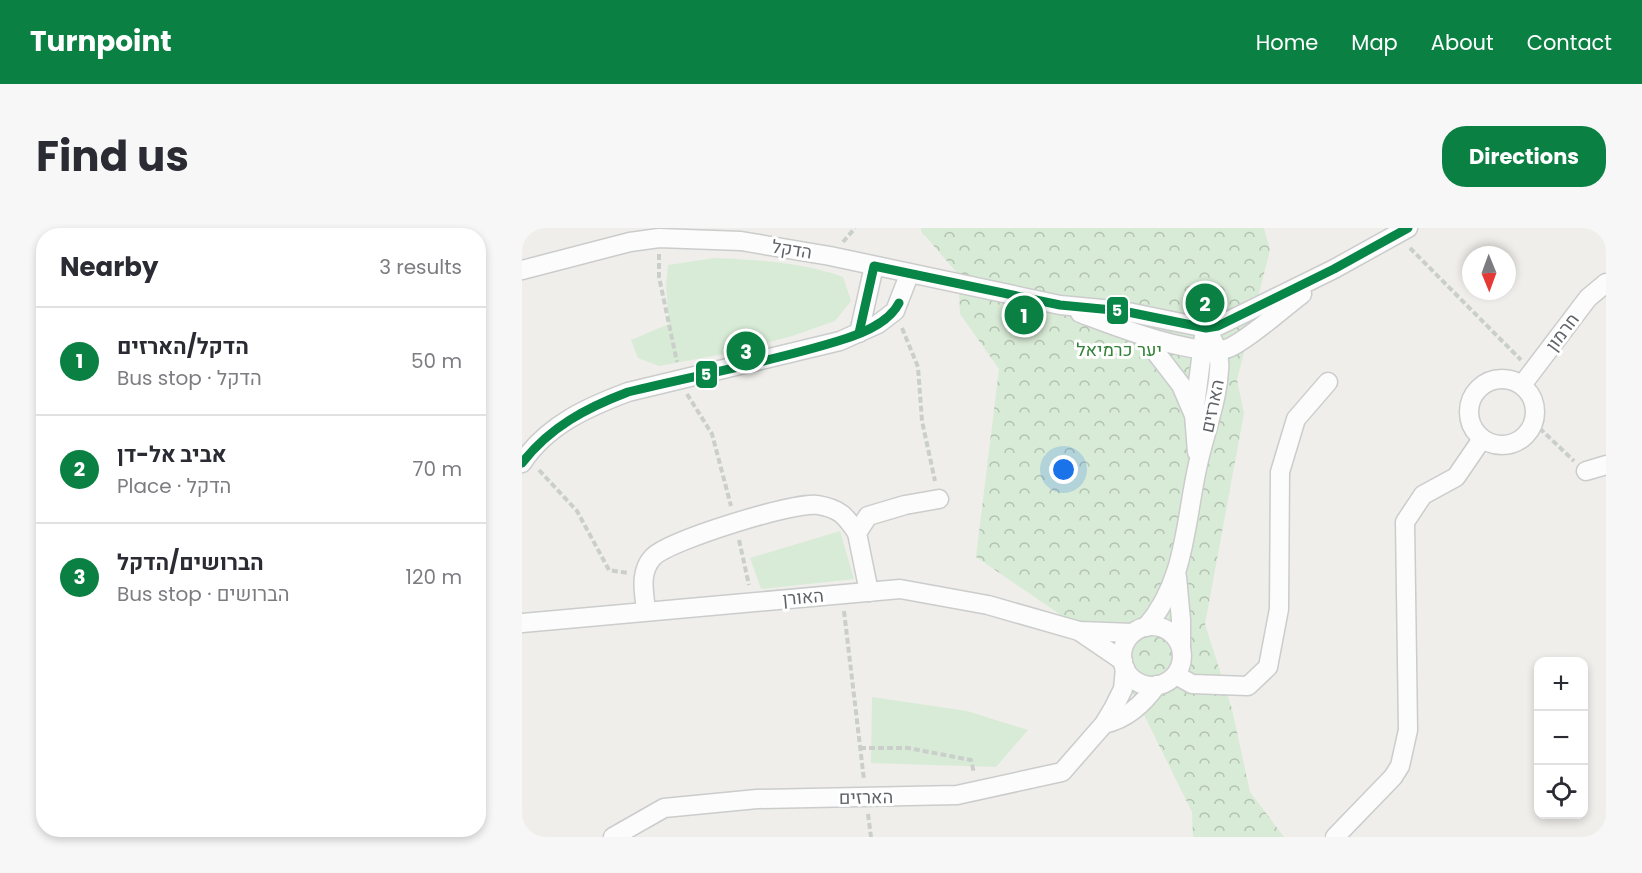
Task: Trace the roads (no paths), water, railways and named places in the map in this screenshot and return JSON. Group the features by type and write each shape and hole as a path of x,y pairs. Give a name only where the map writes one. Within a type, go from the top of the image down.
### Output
{"street":[{"path":"1334,269 1230,348 1210,348 1206,328 1218,326 1334,269 1402,231"},
{"name":"הדקל","path":"522,270 630,242 659,238 741,241 830,256 909,275 1060,305 1123,310 1206,328"},
{"path":"859,333 874,266"},
{"path":"524,460 545,436 570,417 628,392 840,341 878,324 895,311 909,275"},
{"name":"חרמון","path":"1527,378 1588,298 1606,283"},
{"name":"הדקל","path":"1060,305 1144,337 1210,348"},
{"name":"הארזים","path":"1144,337 1182,385 1194,414 1198,463"},
{"name":"הארזים","path":"1194,414 1210,348"},
{"name":"הארזים","path":"1180,647 1181,620 1177,578 1198,463 1212,416 1220,369 1210,348"},
{"path":"1527,378 1533,402 1533,422 1528,432 1513,443 1502,445 1482,439 1474,430 1468,413 1470,401 1478,389 1487,382 1500,379 1527,378"},
{"path":"1176,675 1192,684 1248,686 1268,667 1279,609 1280,472 1296,419 1328,382"},
{"path":"1335,837 1393,777 1400,766 1408,730 1405,522 1423,495 1456,477 1482,439"},
{"path":"1586,471 1606,465"},
{"path":"857,533 868,516 905,505 939,499"},
{"path":"646,610 643,582 646,568 654,556 709,530 816,504 844,513 857,533 869,592"},
{"name":"הארזים","path":"1140,630 1160,612 1177,578"},
{"name":"האורן","path":"522,623 646,610 900,589 988,605 1079,631 1140,630"},
{"path":"1161,628 1169,632 1180,647 1182,657 1176,675 1157,685 1135,681 1124,665 1123,649 1140,630 1161,628"},
{"name":"האורן","path":"1079,631 1124,665"},
{"name":"הארזים","path":"613,837 664,808 757,799 957,795 1062,772 1104,724 1123,689 1124,665"},
{"name":"הארזים","path":"1104,724 1119,721 1144,702 1157,685"}],"place":[{"name":"אביב אל-דן","path":"1205,303"},
{"name":"הדקל/הארזים","path":"1024,315"},
{"name":"הברושים/הדקל","path":"746,351"}],"park label":[{"name":"יער כרמיאל","path":"1119,349"}]}
